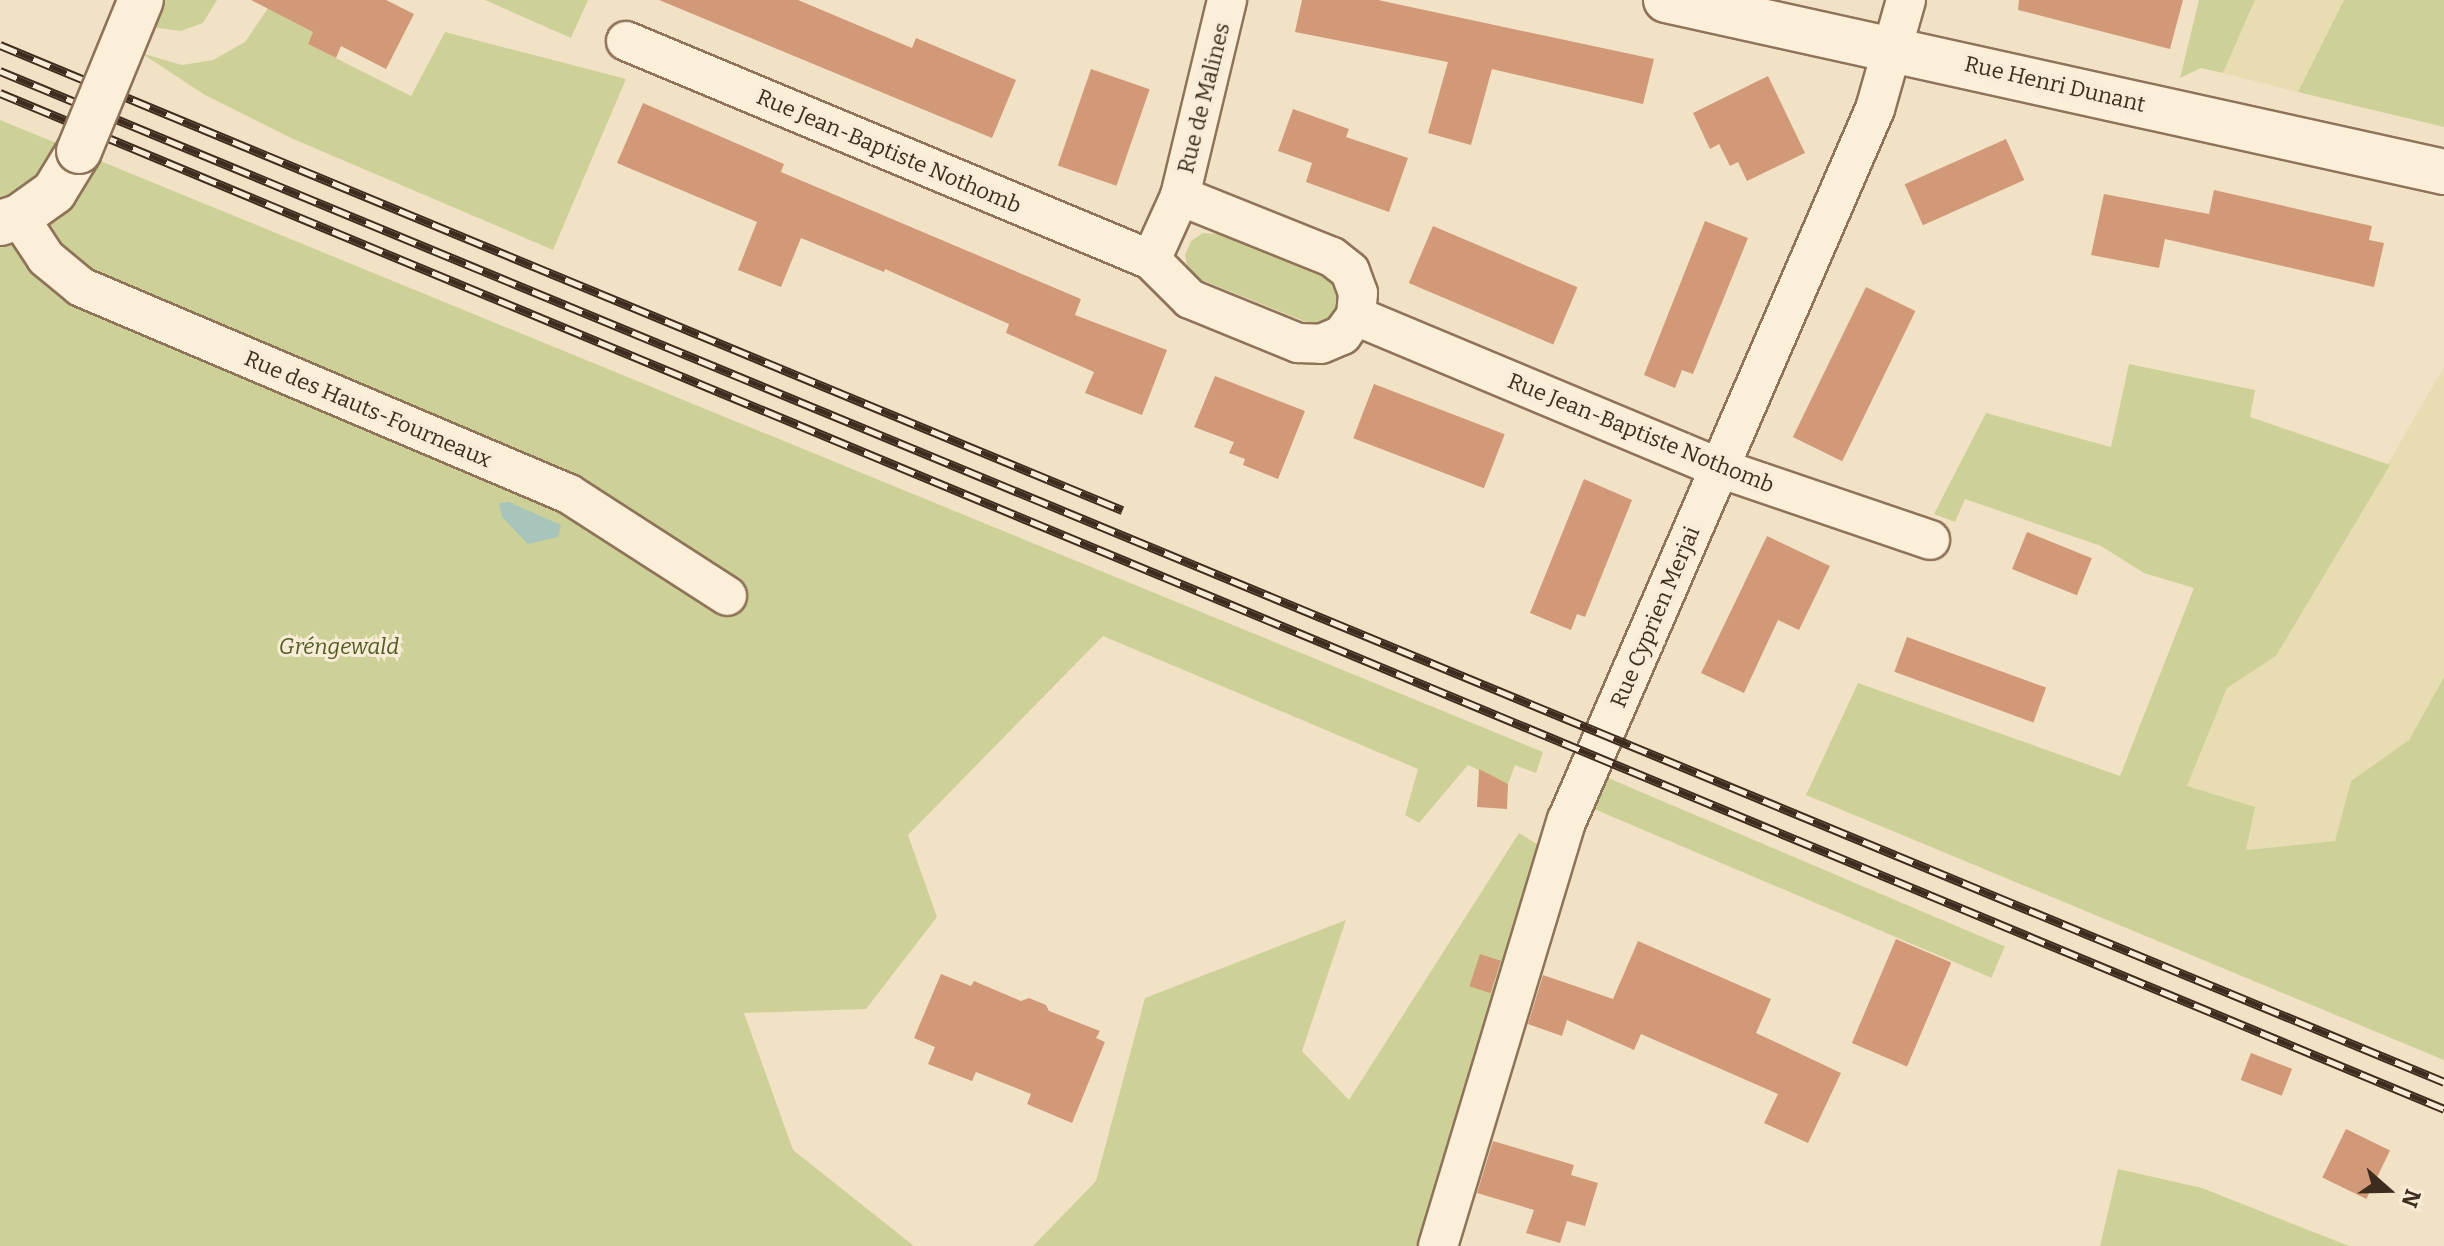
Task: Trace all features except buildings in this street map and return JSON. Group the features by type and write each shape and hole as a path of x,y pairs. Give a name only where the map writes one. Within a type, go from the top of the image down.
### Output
{"main road":[{"name":"Rue des Hauts-Fourneaux","path":"10,220 54,192 79,151 141,0"},
{"name":"Rue Henri Dunant","path":"1666,0 2444,172"}],"street":[{"name":"Rue de Malines","path":"1180,196 1227,0"},
{"name":"Rue Cyprien Merjai","path":"1438,1246 1567,820 1875,109 1906,0"},
{"name":"Rue Jean-Baptiste Nothomb","path":"626,41 1151,260 1190,299 1298,343 1321,344 1342,335 1356,316 1719,468 1930,540"},
{"path":"1151,260 1180,196 1332,257 1350,271 1358,293 1356,316"},
{"name":"Rue des Hauts-Fourneaux","path":"10,220 46,258 81,287 569,494 727,596"}],"shaded area":[{"path":"2255,0 2344,0 2298,92 2223,73"},
{"path":"2444,367 2444,677 2409,740 2351,781 2336,841 2246,850 2187,786 2227,688 2276,656"}],"green space":[{"path":"162,0 217,0 203,23 181,31 151,27"},
{"path":"485,0 588,0 571,38"},
{"path":"2199,0 2255,0 2223,73 2201,68 2180,78"},
{"path":"2344,0 2444,0 2444,127 2298,92"},
{"path":"268,8 313,32 308,44 411,96 445,32 626,79 553,250 291,138 205,95 141,53 182,65 213,60 245,42"},
{"name":"Gréngewald","path":"0,120 1543,752 1536,773 1515,765 1508,784 1468,765 1419,823 1405,815 1418,769 1103,636 908,835 937,917 866,1009 744,1013 793,1150 914,1246 0,1246"},
{"path":"1203,233 1218,234 1325,274 1337,285 1340,300 1334,314 1321,322 1306,322 1199,279 1188,270 1185,255 1191,241"},
{"path":"2129,364 2255,390 2250,417 2390,465 2276,656 2227,688 2187,786 2255,807 2246,850 2335,841 2351,781 2409,740 2444,677 2444,1060 1806,795 1858,683 2120,776 2194,588 2144,573 2101,546 1965,499 1955,522 1934,514 1986,413 2111,447"},
{"path":"1608,778 2005,946 1991,978 1595,809"},
{"path":"1519,833 1540,846 1421,1246 1033,1246 1096,1181 1145,998 1346,920 1302,1051 1349,1100"},
{"path":"2118,1169 2202,1188 2349,1246 2100,1246"}],"water":[{"path":"509,502 561,525 558,537 528,544 502,517 499,503"}],"railway":[{"path":"0,45 1122,510"},
{"path":"0,71 2444,1082"},
{"path":"0,93 2444,1109"}]}
